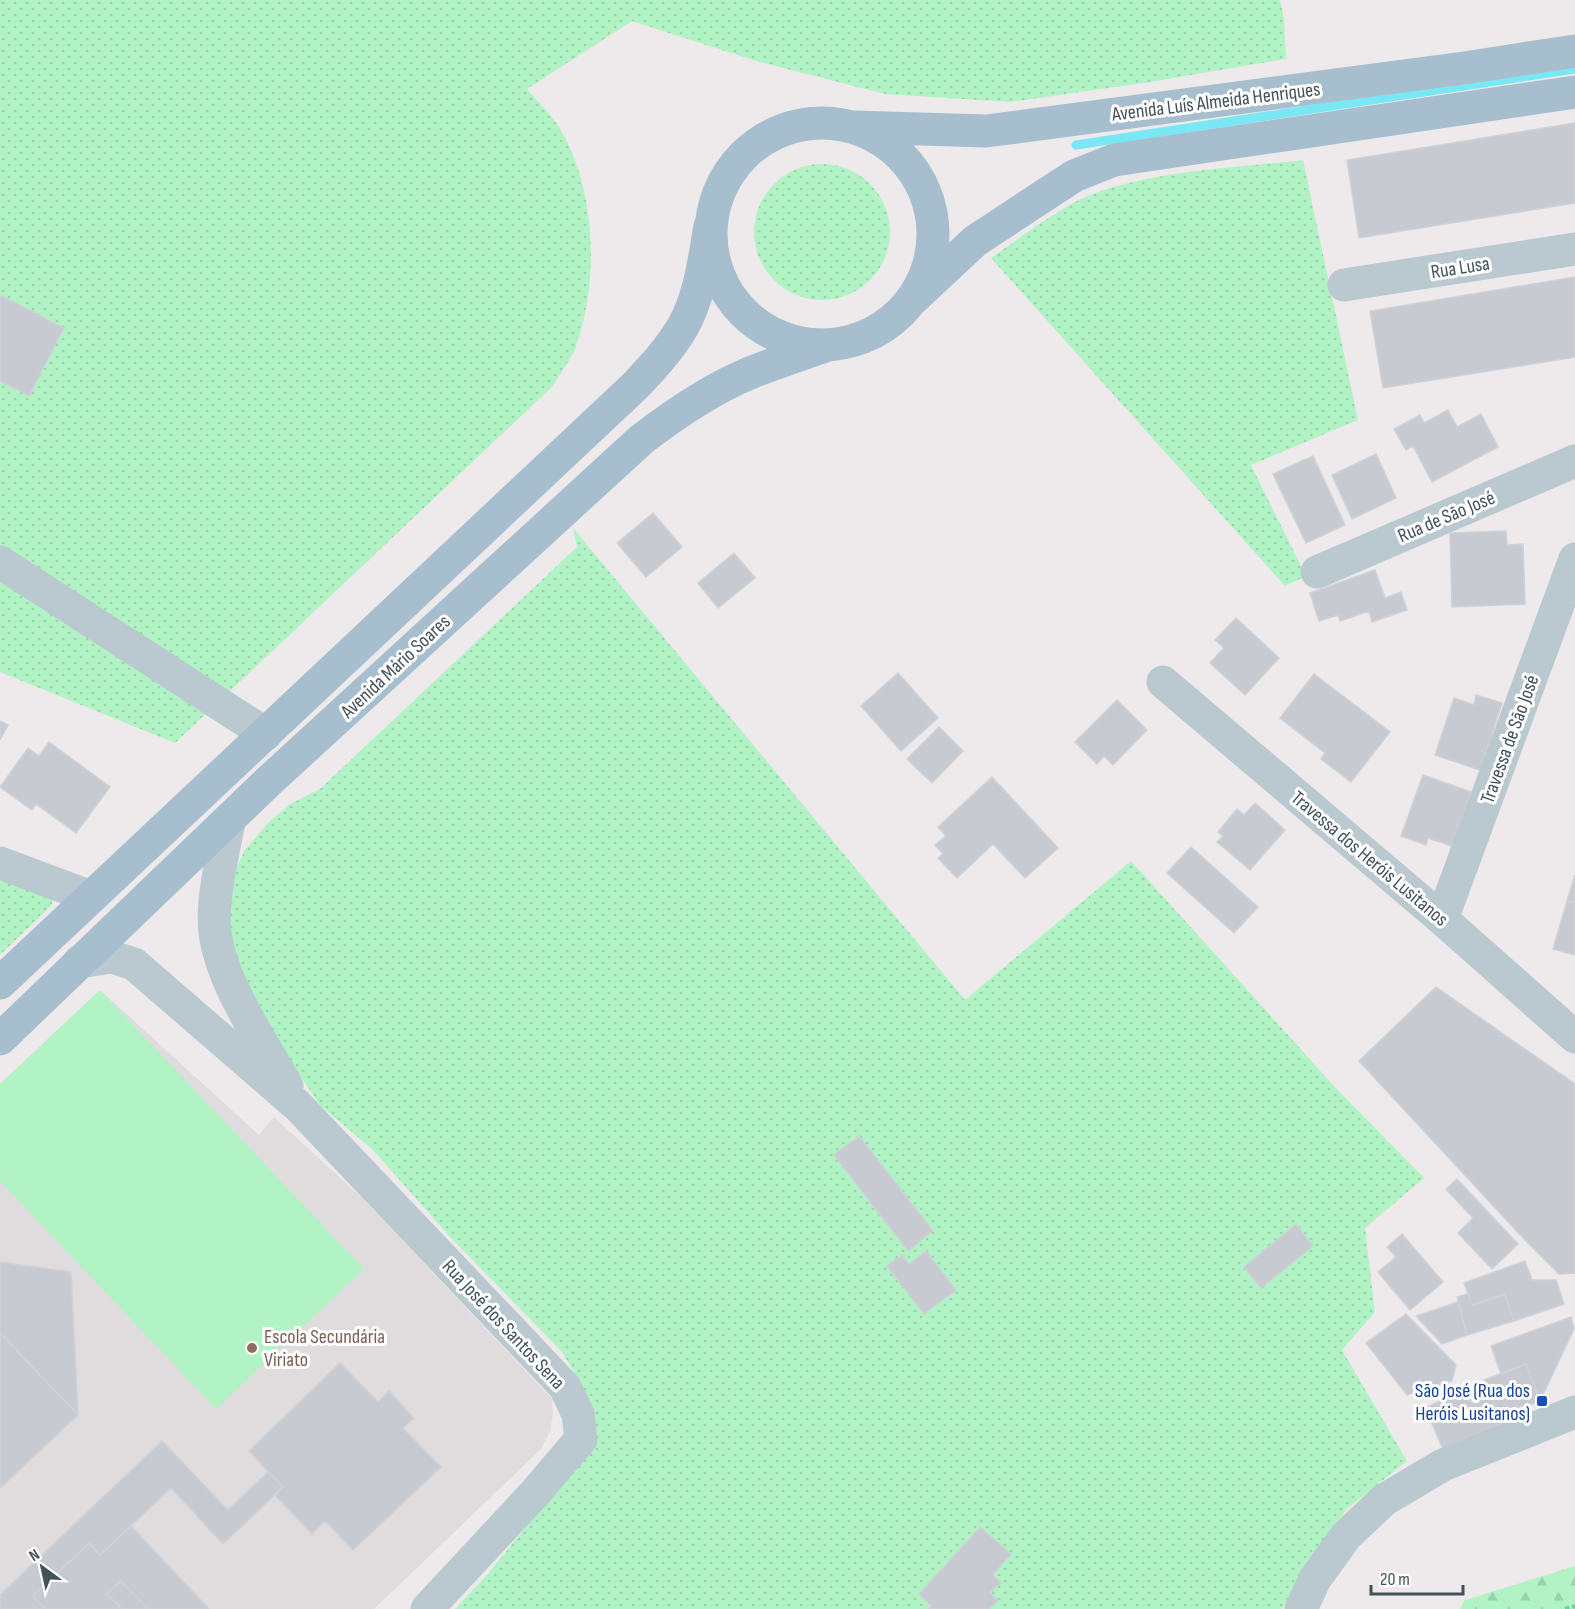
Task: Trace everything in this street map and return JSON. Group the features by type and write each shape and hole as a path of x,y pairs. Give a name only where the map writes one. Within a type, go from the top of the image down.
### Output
{"main road":[{"name":"Avenida Luís Almeida Henriques","path":"855,127 986,131 1464,68 1575,51"},
{"name":"Avenida Luís Almeida Henriques","path":"913,299 975,241 1074,176 1114,160 1575,92"},
{"name":"Avenida Mário Soares","path":"0,983 625,397 663,356 683,327 699,288 717,193 734,164 758,141 789,127 824,123 855,127"},
{"path":"710,226 714,263 729,297 755,324 788,340 825,346 850,342 874,333 896,318 913,299 929,267 934,232 928,198 912,166 887,142 855,127"},
{"name":"Avenida Mário Soares","path":"0,1039 279,772 642,439 675,414 721,387 749,373 825,346"}],"street":[{"name":"Rua Lusa","path":"1344,285 1575,249"},
{"name":"Rua de São José","path":"1317,572 1575,461"},
{"name":"Travessa de São José","path":"1442,919 1575,559"},
{"path":"0,562 266,734"},
{"name":"Travessa dos Heróis Lusitanos","path":"1163,682 1442,919 1575,1037"},
{"name":"Rua José dos Santos Sena","path":"229,822 214,906 214,930 219,954 235,992 298,1106"},
{"path":"0,862 91,897"},
{"name":"Rua José dos Santos Sena","path":"79,962 111,957 134,964 298,1106 565,1387 578,1414 581,1439 535,1493 427,1609"},
{"path":"1301,1609 1315,1579 1347,1536 1384,1500 1443,1465 1573,1407"}],"path":[{"path":"1565,1609 1575,1606"}],"shaded area":[{"name":"Escola Secundária Viriato","path":"100,990 259,1135 274,1117 363,1199 552,1399 553,1414 550,1431 541,1449 374,1609 0,1609 0,1084"}],"green space":[{"path":"0,0 1280,0 1284,19 1286,59 1010,102 885,94 756,61 632,21 527,89 557,124 570,148 580,175 590,232 591,262 584,320 574,351 553,386 175,743 0,672"},
{"path":"1303,160 1358,420 1251,465 1306,576 1285,586 991,258 1071,204 1123,184 1184,173"},
{"path":"822,164 848,169 860,175 870,184 879,194 885,206 890,232 885,258 879,270 870,280 860,289 848,295 822,300 796,295 784,289 774,280 765,270 759,258 754,232 759,206 765,194 774,184 784,175 796,169"},
{"path":"573,528 965,1000 1131,861 1333,1085 1424,1178 1365,1228 1375,1312 1342,1350 1407,1461 1347,1509 1299,1579 1282,1609 455,1609 486,1576 585,1455 584,1388 562,1352 451,1238 373,1150 320,1105 271,1033 240,969 226,914 229,882 245,850 268,823 290,804 320,789 577,547"},
{"path":"0,873 53,900 51,906 0,955"},
{"path":"100,990 364,1269 216,1409 0,1181 0,1084"},
{"path":"1575,1566 1575,1609 1460,1609 1465,1600"}],"building":[{"path":"1575,123 1575,203 1359,238 1347,160"},
{"path":"1575,277 1575,357 1383,388 1370,311"},
{"path":"0,295 64,328 29,396 0,381"},
{"path":"1448,410 1457,427 1481,414 1498,447 1432,482 1413,446 1406,450 1394,429 1420,415 1424,423"},
{"path":"1376,454 1396,498 1352,519 1332,475"},
{"path":"1313,456 1345,525 1306,543 1273,474"},
{"path":"653,513 682,547 646,577 617,543"},
{"path":"1506,531 1507,545 1523,544 1525,604 1452,607 1450,533"},
{"path":"734,553 755,578 718,608 698,583"},
{"path":"1375,570 1385,598 1401,592 1407,610 1372,622 1369,611 1340,621 1338,615 1319,621 1310,593"},
{"path":"1236,618 1279,658 1245,695 1210,663 1224,648 1215,640"},
{"path":"898,673 938,718 901,751 861,706"},
{"path":"1314,674 1390,732 1351,782 1321,759 1325,753 1280,718"},
{"path":"1476,695 1502,703 1480,770 1435,755 1454,698 1474,705"},
{"path":"1117,700 1147,730 1113,765 1104,756 1097,764 1075,742"},
{"path":"0,721 8,725 0,740"},
{"path":"939,727 963,751 932,783 907,759"},
{"path":"49,742 110,787 76,833 36,804 32,810 0,787 28,748 39,756"},
{"path":"1423,775 1471,792 1452,846 1428,838 1426,845 1401,836"},
{"path":"992,777 1058,848 1025,878 993,844 957,878 938,858 943,854 935,845 946,836 938,827"},
{"path":"1255,803 1285,830 1250,870 1217,842 1223,836 1218,832 1237,809 1244,815"},
{"path":"1191,847 1258,907 1234,933 1167,873"},
{"path":"1575,875 1575,903 1567,901"},
{"path":"1567,901 1575,903 1575,955 1553,949"},
{"path":"1436,987 1575,1084 1575,1273 1559,1274 1359,1061"},
{"path":"859,1136 933,1231 908,1251 834,1155"},
{"path":"1457,1179 1518,1244 1492,1269 1458,1233 1473,1218 1446,1189"},
{"path":"1296,1224 1313,1246 1261,1288 1244,1267"},
{"path":"1402,1234 1443,1282 1410,1310 1378,1272 1396,1257 1387,1247"},
{"path":"926,1251 956,1290 924,1314 887,1266 902,1255 909,1264"},
{"path":"1525,1261 1532,1280 1556,1280 1564,1304 1514,1321 1505,1294 1472,1305 1464,1283"},
{"path":"0,1262 71,1272 78,1415 0,1488"},
{"path":"1468,1294 1472,1305 1505,1294 1514,1321 1467,1335 1457,1297"},
{"path":"1458,1302 1467,1335 1442,1344 1416,1316"},
{"path":"1406,1314 1456,1365 1452,1381 1407,1395 1366,1343"},
{"path":"1571,1317 1574,1329 1540,1401 1526,1364 1501,1374 1491,1346"},
{"path":"0,1333 78,1415 0,1488"},
{"path":"340,1363 378,1402 389,1391 414,1418 403,1428 441,1467 353,1550 325,1521 312,1534 275,1495 283,1487 249,1451"},
{"path":"1526,1364 1540,1401 1500,1416 1484,1380"},
{"path":"1466,1390 1472,1404 1491,1396 1503,1423 1443,1449 1425,1408"},
{"path":"162,1441 228,1510 268,1472 283,1487 223,1544 171,1488 100,1555 89,1543 33,1596 45,1609 0,1609 0,1595"},
{"path":"131,1526 209,1609 148,1609 121,1581 107,1594 122,1609 45,1609 33,1596 89,1543 100,1555"},
{"path":"980,1527 1011,1554 993,1575 1001,1583 990,1592 998,1601 989,1609 928,1609 931,1606 919,1594"},
{"path":"121,1581 148,1609 122,1609 107,1594"}],"waterway":[{"path":"1076,145 1575,69"}],"place":[{"name":"Escola Secundária Viriato","path":"252,1348"},
{"name":"São José (Rua dos Heróis Lusitanos)","path":"1542,1401"}]}
